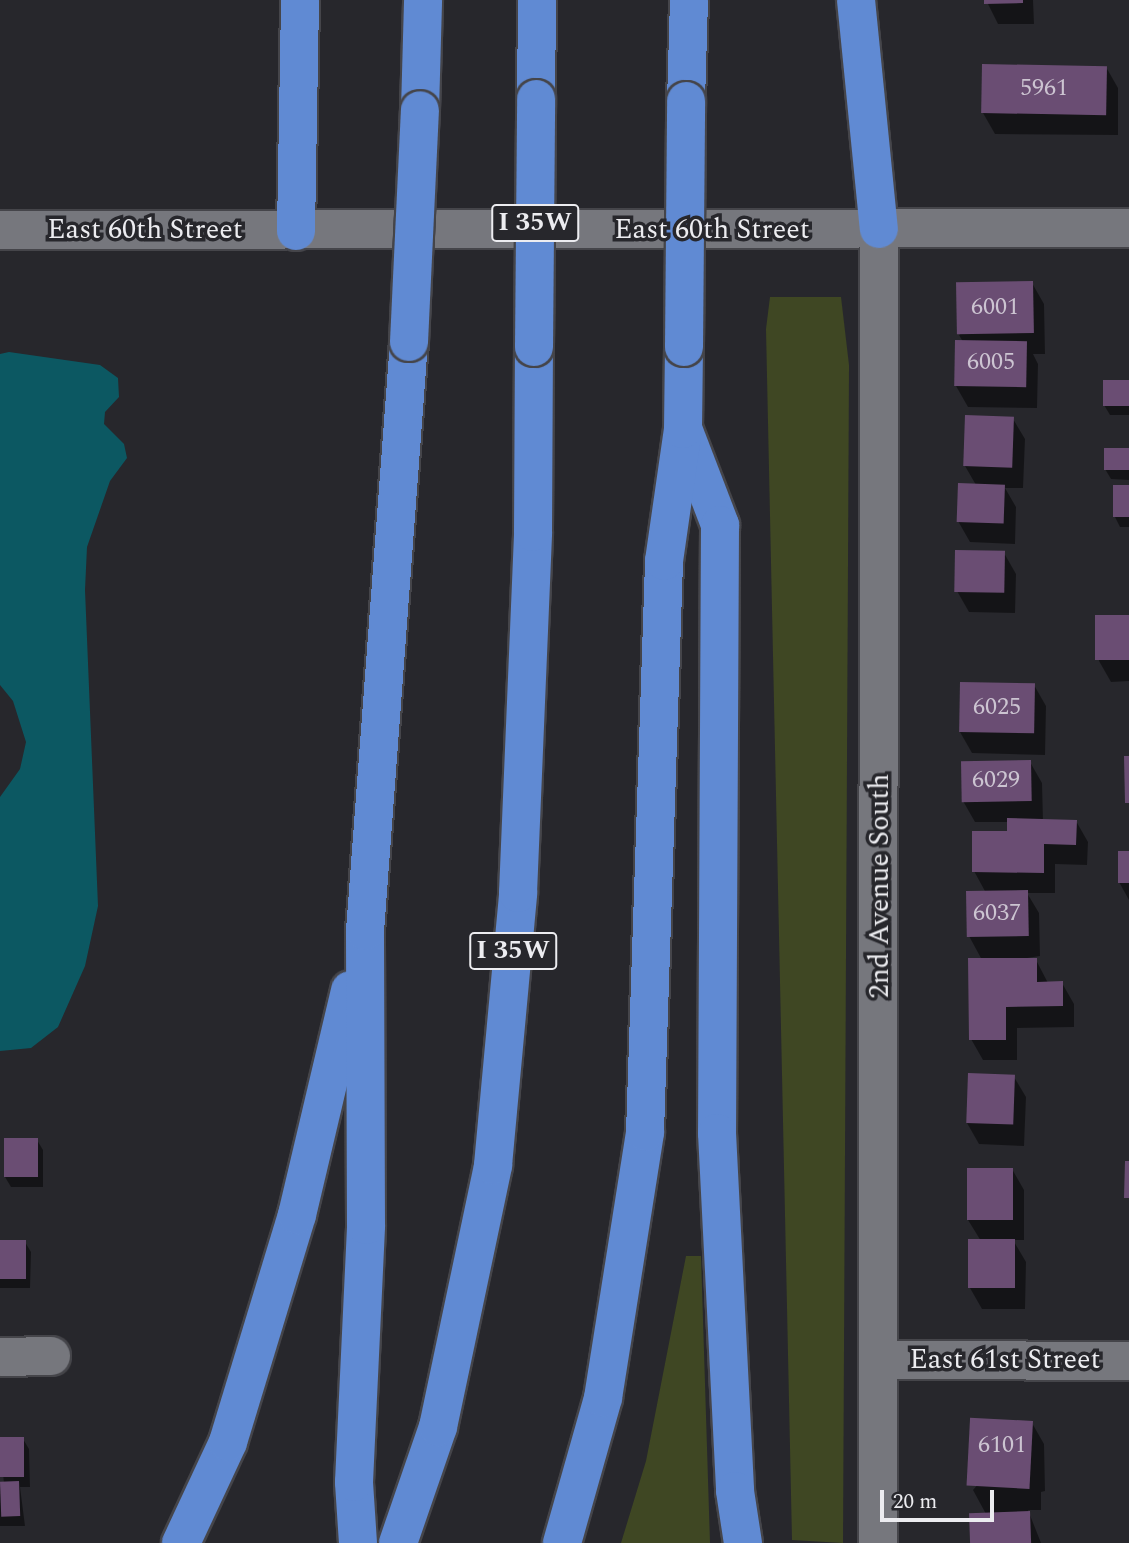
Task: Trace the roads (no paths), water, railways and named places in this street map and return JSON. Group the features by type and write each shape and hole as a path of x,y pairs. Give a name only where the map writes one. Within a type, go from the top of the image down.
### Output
{"highway":[{"path":"296,230 300,0"},
{"path":"358,1543 354,1482 366,1225 365,930 409,342 423,0"},
{"name":"I 35W","path":"398,1543 438,1427 493,1165 519,879 533,532 537,0"},
{"path":"562,1543 603,1398 645,1132 664,561 684,429 689,0"},
{"path":"856,0 879,229"},
{"path":"684,429 720,525 717,1133 735,1491 743,1543"},
{"path":"181,1543 228,1442 297,1215 365,930"}],"street":[{"name":"East 60th Street","path":"0,230 1129,228"},
{"name":"2nd Avenue South","path":"878,1543 881,1360 879,229"},
{"path":"0,1357 51,1356"},
{"name":"East 61st Street","path":"881,1360 1129,1361"}],"water":[{"path":"9,352 100,365 118,378 119,397 105,412 104,424 124,444 127,458 110,481 87,547 85,590 98,906 85,966 58,1027 31,1048 0,1051 0,797 20,769 26,742 13,701 0,685 0,354"}]}
